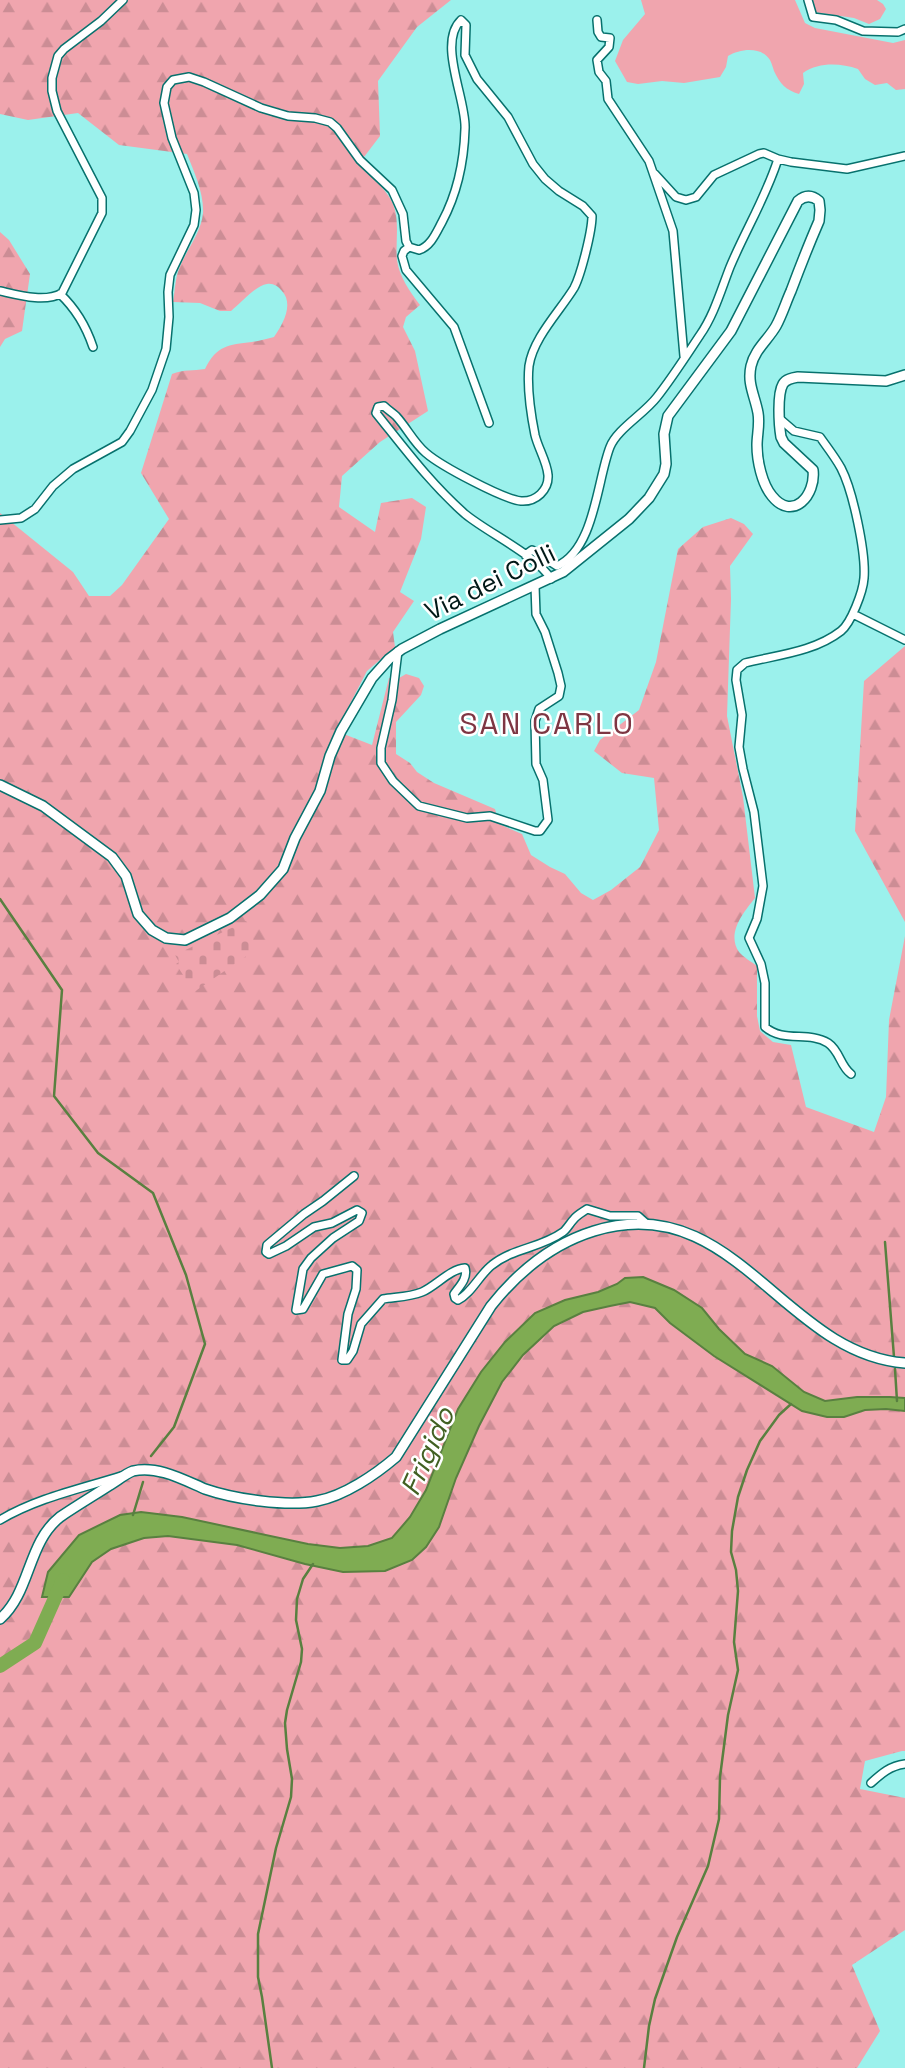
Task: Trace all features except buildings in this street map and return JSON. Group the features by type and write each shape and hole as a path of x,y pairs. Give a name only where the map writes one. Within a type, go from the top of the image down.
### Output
{"street":[{"path":"0,291 25,297 60,294 102,213 102,198 58,111 52,91 54,68 64,48 101,21 123,0"},
{"path":"808,0 813,17 836,20 863,31 898,32 905,29"},
{"path":"0,520 21,518 35,509 53,486 73,469 122,442 152,390 166,349 170,275 194,225 196,210 194,193 172,138 164,103 167,87 173,80 188,77 275,112 330,122 360,160 393,190 403,214 406,241 409,247 419,250 429,245 456,191 465,119 452,57 455,27 461,20 466,25 465,55 477,79 508,117 533,164 545,179 583,206 592,216 591,230 575,285 532,354 529,367 531,409 535,435 548,474 547,485 537,497 527,501 504,496 427,454 409,436 396,416 384,406 378,407 376,413 434,486 468,516 525,555 551,579"},
{"path":"597,20 601,37 610,38 607,50 597,60 599,72 606,81 608,99 649,161 673,230 684,356"},
{"path":"652,171 677,197 687,200 696,197 713,175 759,154 847,169 905,156"},
{"path":"525,555 532,550 557,566 574,552 597,504 609,449 616,435 656,398 702,332 717,304 778,159"},
{"name":"Via dei Colli","path":"0,785 43,806 112,857 126,876 138,914 152,930 166,938 185,940 230,918 260,895 283,869 295,838 320,791 341,732 372,678 398,652 491,604 551,579 576,563 629,519 649,498 664,474 664,434 668,416 731,331 798,201 803,197 813,197 819,201 819,221 776,327 755,353 749,381 758,412 759,462 773,498 791,507 800,504 808,495 813,475 810,467 784,443 780,429 782,386 790,378 886,381 905,375"},
{"path":"409,247 402,256 406,270 454,327 489,424"},
{"path":"60,294 70,303 87,330 93,347"},
{"path":"780,419 794,431 820,437 841,468 855,511 864,579 853,614 841,631 812,647 745,663 736,674 742,715 739,747 754,812 764,886 757,919 749,938 761,964 765,983 765,1027 780,1036 820,1040 830,1044 844,1068 851,1074"},
{"path":"398,652 392,700 381,748 381,763 393,781 419,806 467,818 489,816 540,831 548,820 543,780 536,764 535,721 539,709 559,696 561,686 545,632 536,614 535,586"},
{"path":"853,614 905,640"},
{"path":"354,1176 304,1214 265,1249 269,1254 273,1253 314,1227 332,1223 356,1210 362,1213 359,1221 332,1238 311,1258 303,1269 296,1303 296,1310 303,1309 323,1274 352,1266 357,1270 356,1289 348,1314 341,1360 347,1360 361,1324 383,1299 418,1294 459,1268 465,1268 466,1273 454,1294 458,1300 465,1297 492,1265 506,1255 541,1244 564,1231 587,1209 610,1216 638,1216 648,1224"},
{"path":"0,1520 19,1509 51,1497 87,1488 133,1471 173,1475 214,1492 246,1499 290,1502 318,1501 354,1486 380,1471 396,1457 491,1306 506,1287 548,1252 584,1234 610,1226 648,1224 691,1234 750,1271 810,1324 868,1355 905,1363"},
{"path":"0,1619 16,1599 39,1541 49,1525 133,1471"},
{"path":"871,1783 885,1770 905,1764"}],"green space":[{"path":"0,0 451,0 417,27 378,81 380,136 364,157 361,167 385,191 394,207 398,266 420,305 406,317 403,327 415,351 428,411 380,442 342,476 339,507 375,532 381,503 412,498 426,507 421,539 400,592 414,601 393,632 395,647 367,671 336,731 372,745 389,678 399,678 406,674 419,678 424,686 421,695 396,722 396,754 434,783 495,809 499,824 522,834 531,855 565,874 581,893 593,900 611,890 640,867 659,830 654,778 622,773 594,751 600,740 639,710 656,662 678,549 703,527 731,518 744,524 753,534 730,566 727,716 743,797 755,898 738,923 734,938 739,952 757,966 757,1016 760,1031 773,1042 791,1045 806,1107 874,1132 886,1097 889,1020 905,936 905,1751 865,1761 860,1789 905,1798 905,1930 852,1965 880,2031 857,2068 0,2068 0,513 73,572 89,596 110,596 122,585 169,519 141,473 172,374 205,369 214,355 224,348 274,337 284,320 287,302 282,291 269,284 253,291 231,311 220,311 200,303 173,302 178,273 203,213 200,190 187,154 119,145 78,113 28,120 0,114"},
{"path":"641,0 795,0 805,23 815,28 893,43 905,40 905,89 896,90 887,83 875,85 865,79 858,69 830,65 809,69 803,73 804,84 799,94 781,83 766,56 750,50 728,56 720,77 684,83 627,82 615,61 623,40 645,14"},
{"path":"808,0 877,0 886,9 880,19 869,24 854,18 814,12"},
{"path":"0,232 9,240 30,274 22,331 5,339 0,347"},
{"path":"905,646 905,922 855,831 864,681"},
{"path":"246,921 251,928 255,950 194,992 176,964 179,962 175,955"}],"shaded area":[{"path":"643,1277 674,1290 702,1308 745,1354 772,1366 804,1392 825,1401 857,1397 905,1398 905,1411 865,1410 844,1417 827,1417 802,1411 714,1356 670,1323 655,1308 630,1302 610,1306 583,1312 554,1326 523,1355 502,1382 479,1426 456,1478 439,1527 426,1547 412,1560 385,1571 343,1572 237,1545 168,1536 144,1538 111,1549 92,1562 69,1597 42,1597 48,1572 79,1535 120,1515 141,1512 182,1517 308,1544 340,1548 368,1546 392,1538 410,1517 426,1490 458,1409 481,1372 505,1342 535,1313 565,1300 598,1292 625,1278"}],"waterway":[{"path":"0,899 62,990 54,1096 98,1153 153,1193 186,1275 205,1344 174,1427 151,1456"},
{"path":"885,1242 894,1357"},
{"path":"895,1369 897,1401"},
{"path":"644,2068 655,1999 677,1937 708,1866 719,1819 720,1777 728,1715 738,1670 734,1642 738,1591 731,1552 738,1497 760,1441 779,1415 791,1404"},
{"path":"133,1515 143,1482"},
{"path":"272,2068 258,1977 258,1934 276,1848 291,1797 292,1779 285,1723 301,1662 302,1649 296,1620 297,1599 303,1579 313,1564"},
{"name":"Frigido","path":"0,1666 35,1643 63,1580"}],"district":[{"name":"SAN CARLO","path":"547,723"}]}
